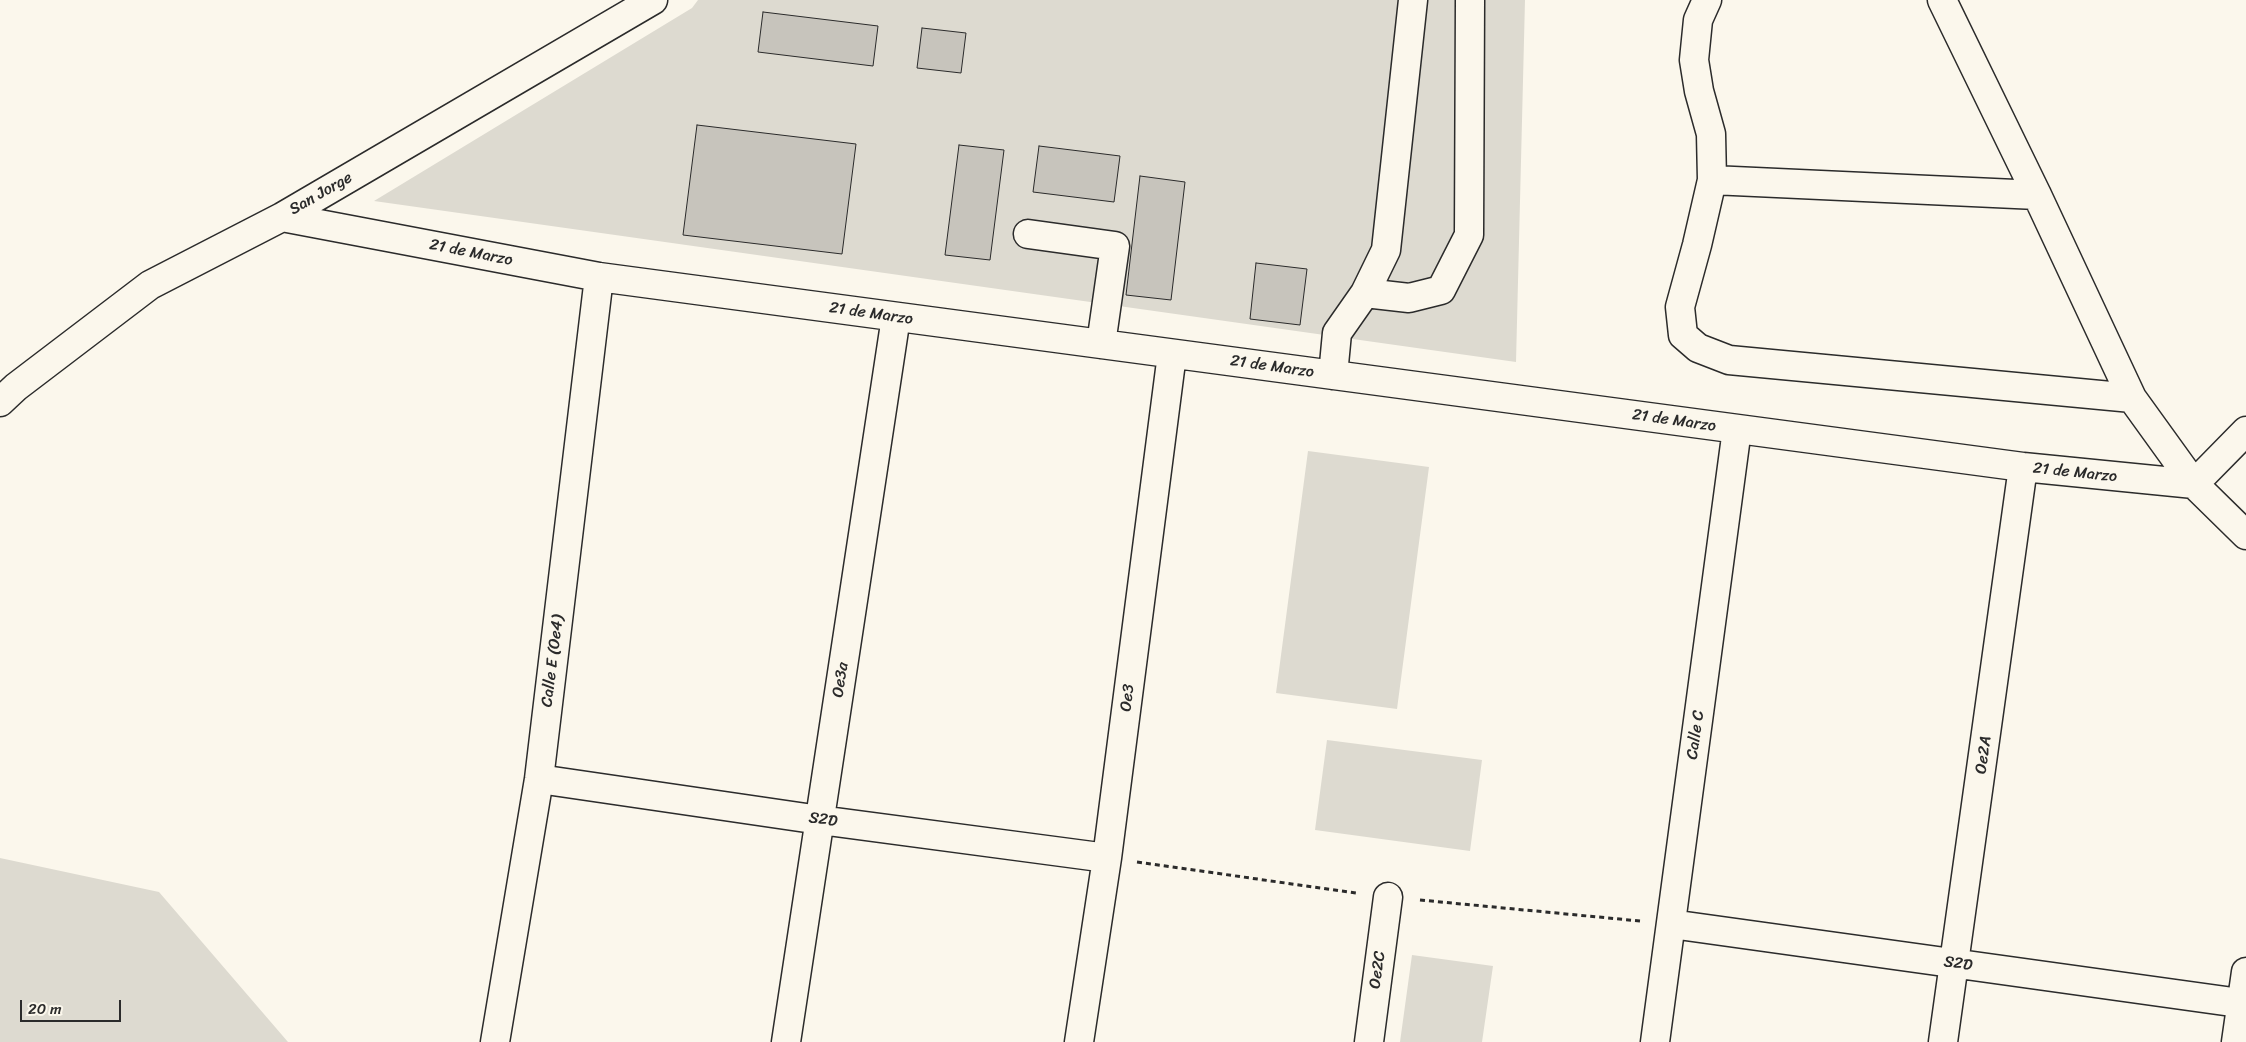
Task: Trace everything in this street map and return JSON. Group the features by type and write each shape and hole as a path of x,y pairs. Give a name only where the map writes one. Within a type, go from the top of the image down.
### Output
{"street":[{"name":"San Jorge","path":"0,402 16,387 150,285 282,217 653,0"},
{"path":"1333,376 1338,333 1365,293 1386,250 1413,0"},
{"path":"1365,293 1409,298 1441,290 1469,235 1470,0"},
{"path":"1707,0 1698,20 1694,60 1699,91 1711,134 1712,180 1680,307 1683,334 1698,348 1729,360 2132,398"},
{"path":"1942,0 2037,195 2132,398 2194,484 2246,536"},
{"path":"1712,180 2037,195"},
{"name":"21 de Marzo","path":"282,217 599,278 2022,468 2194,484"},
{"path":"1028,234 1115,246 1102,344"},
{"name":"Calle E (Oe4)","path":"495,1042 539,779 599,278"},
{"name":"Oe3a","path":"786,1042 896,317"},
{"name":"Oe3","path":"1079,1042 1107,858 1172,354"},
{"name":"Calle C","path":"1655,1042 1736,429"},
{"path":"2194,484 2246,431"},
{"name":"Oe2A","path":"1943,1042 2022,468"},
{"name":"S2D","path":"539,779 820,820 1107,858"},
{"name":"Oe2C","path":"1369,1042 1388,897"},
{"name":"S2D","path":"1671,924 2244,1004"},
{"path":"2236,1042 2244,1004 2246,972"}],"shaded area":[{"path":"698,0 1525,0 1516,362 374,201 692,8"},
{"path":"1308,451 1429,467 1397,709 1276,693"},
{"path":"1327,740 1482,760 1470,851 1315,830"},
{"path":"0,858 159,892 288,1042 0,1042"},
{"path":"1412,955 1493,966 1482,1042 1400,1042"}],"building":[{"path":"763,12 878,26 873,66 758,52"},
{"path":"922,28 966,33 961,73 917,68"},
{"path":"697,125 856,144 842,254 683,235"},
{"path":"959,145 1004,150 990,260 945,255"},
{"path":"1039,146 1120,156 1114,202 1033,192"},
{"path":"1140,176 1185,182 1171,300 1126,295"},
{"path":"1256,263 1307,269 1300,325 1250,319"}]}
